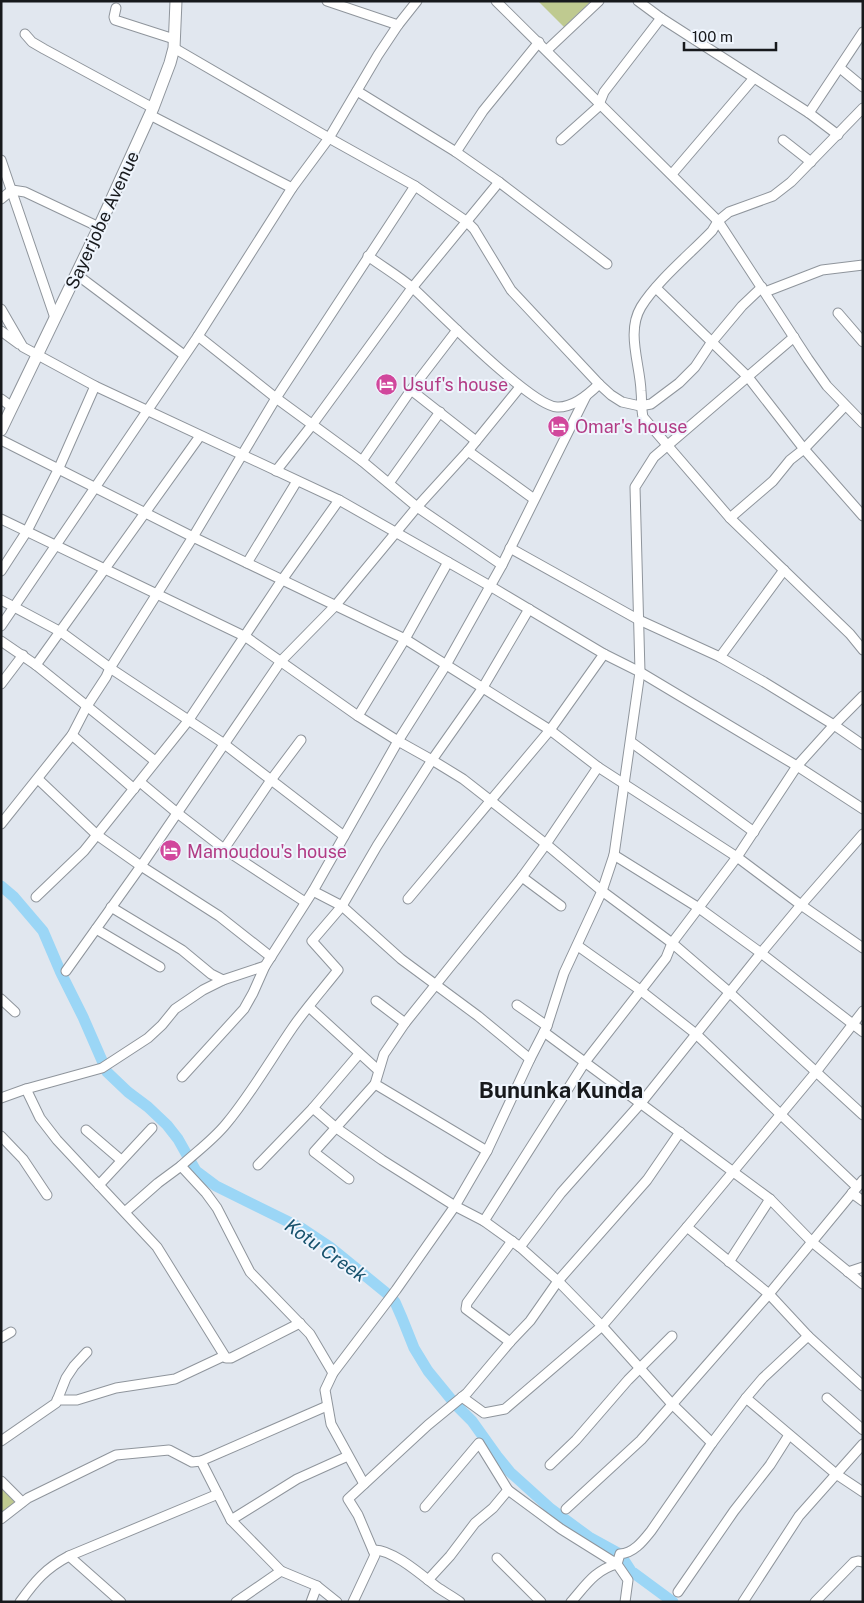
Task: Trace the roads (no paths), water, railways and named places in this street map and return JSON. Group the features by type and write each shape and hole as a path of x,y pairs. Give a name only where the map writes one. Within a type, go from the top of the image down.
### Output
{"main road":[{"name":"Sayerjobe Avenue","path":"1,430 99,227 151,111 170,63 174,44 176,1"}],"street":[{"path":"327,1 398,25"},
{"path":"1,626 198,336 292,188 328,138 378,55 417,1"},
{"path":"496,1 718,221 827,386 844,406 863,423"},
{"path":"547,50 599,1"},
{"path":"638,1 661,18 809,113 838,135"},
{"path":"116,8 114,17 116,20 174,44 328,138 415,186 466,221 474,230 511,290 599,384 622,402 640,406 651,404 679,383 695,368 712,343 742,306 763,290 822,270 863,265"},
{"path":"561,140 594,112 604,92 661,18"},
{"path":"809,113 863,32"},
{"path":"25,34 32,42 151,111 292,188"},
{"path":"456,152 483,112 539,42"},
{"path":"840,68 863,87"},
{"path":"672,174 754,78"},
{"path":"356,91 456,152 500,182 607,264"},
{"path":"863,108 791,182 773,196 729,212 718,221 712,231 656,288 640,308 635,324 635,341 641,391 640,406 643,417 730,518 850,634 863,650"},
{"path":"783,140 810,162"},
{"path":"1,160 55,318"},
{"path":"276,471 412,288 500,182"},
{"path":"1,824 72,735 110,668 193,536 276,398 415,186"},
{"path":"1,199 12,190 25,192 99,227"},
{"path":"368,256 412,288 520,387 547,404 556,408 566,406 586,396 599,384"},
{"path":"76,274 184,355"},
{"path":"656,288 748,377 804,449 863,516"},
{"path":"1,309 23,347"},
{"path":"838,313 863,342"},
{"path":"362,461 412,390 458,330"},
{"path":"1,331 23,347 95,386 339,500 490,586 604,654 640,672 798,766 863,809"},
{"path":"198,336 276,398 362,461 417,507 502,565"},
{"path":"364,1484 331,1424 325,1390 334,1373 396,1290 454,1206 487,1151 546,1029 564,973 602,891 614,855 640,672 635,488 654,458 794,337"},
{"path":"1,571 27,530 58,470 95,386"},
{"path":"66,971 141,866 223,743 281,661 335,606 520,387"},
{"path":"412,390 476,441"},
{"path":"182,1077 244,1008 254,993 265,966 313,891 398,741 446,665 502,565 586,396"},
{"path":"1,399 12,406"},
{"path":"730,518 773,480 790,460 804,449 844,406"},
{"path":"389,483 440,412"},
{"path":"36,665 200,436"},
{"path":"1,440 58,470 97,487 247,563 404,639 550,730 624,784 737,857 863,948"},
{"path":"468,450 534,499"},
{"path":"247,563 297,481"},
{"path":"36,897 84,851 134,790 154,761 188,721 282,580 339,500"},
{"path":"1,519 246,636 358,716 463,780 546,844 602,891 672,943 729,992 863,1116"},
{"path":"510,548 640,620 720,657 834,725 863,745"},
{"path":"358,716 448,562"},
{"path":"720,657 784,570"},
{"path":"1,600 61,632 110,668 223,743 344,836"},
{"path":"125,1212 184,1163 226,1124 308,1007 338,970 312,941 342,906 377,846 432,760 482,688 529,609"},
{"path":"1,641 36,665 154,761"},
{"path":"408,899 550,730 604,654"},
{"path":"1,684 23,655"},
{"path":"484,1221 585,1062 666,958 672,943 737,857 798,766 834,725 863,696"},
{"path":"72,735 134,790"},
{"path":"224,849 301,740"},
{"path":"631,742 754,832"},
{"path":"349,1179 314,1152 375,1084 384,1054 406,1023 522,877 598,766"},
{"path":"38,779 97,835 219,916 271,957"},
{"path":"140,782 224,849 306,902"},
{"path":"510,1342 466,1309 467,1303 561,1192 641,1103 761,953 863,834"},
{"path":"614,855 699,908 863,1032"},
{"path":"522,877 561,906"},
{"path":"313,891 342,906 401,959 478,1016 530,1059"},
{"path":"111,907 182,950 212,974 223,980"},
{"path":"96,930 160,967"},
{"path":"578,946 640,990 696,1034 779,1115 857,1186 863,1201"},
{"path":"1,1098 104,1066 157,1031 182,1003 223,980 265,966"},
{"path":"1,999 15,1012"},
{"path":"376,1001 406,1023"},
{"path":"517,1005 585,1062 770,1199 812,1242 863,1284"},
{"path":"308,1007 378,1070"},
{"path":"462,1397 484,1413 505,1409 602,1326 816,1072 863,1011"},
{"path":"258,1165 313,1108 359,1054"},
{"path":"375,1084 487,1151"},
{"path":"26,1089 46,1126 144,1233 165,1259 224,1356 228,1359 231,1358 300,1324"},
{"path":"313,1108 335,1127 382,1160 454,1206 484,1221 516,1244 558,1281 602,1326 671,1404 712,1443"},
{"path":"99,1185 152,1128"},
{"path":"86,1130 121,1160"},
{"path":"353,1602 376,1555 358,1515 348,1499 428,1425 462,1397 530,1321 558,1281 646,1180 680,1132"},
{"path":"1,1136 23,1159 47,1195"},
{"path":"184,1163 217,1208 250,1272 316,1342 334,1373"},
{"path":"566,1509 640,1440 769,1294 857,1186"},
{"path":"729,1262 770,1199"},
{"path":"687,1227 769,1294 808,1336 863,1386"},
{"path":"848,1272 863,1267"},
{"path":"1,1338 11,1332"},
{"path":"550,1465 576,1440 628,1380 672,1336"},
{"path":"617,1564 620,1554 628,1554 651,1531 712,1443 762,1378 808,1336"},
{"path":"1,1441 50,1408 57,1400 66,1378 74,1366 88,1352"},
{"path":"57,1400 77,1400 116,1388 176,1379 224,1356"},
{"path":"746,1398 836,1474 863,1492"},
{"path":"827,1398 863,1430"},
{"path":"1,1519 22,1502 116,1455 169,1450 192,1462 201,1461 327,1406"},
{"path":"678,1592 734,1511 770,1465 788,1435"},
{"path":"425,1507 479,1443 508,1490 561,1529 617,1564 628,1580 626,1602"},
{"path":"743,1602 799,1516 863,1444"},
{"path":"231,1520 297,1479 348,1456"},
{"path":"201,1461 231,1520 281,1571 317,1586 337,1602"},
{"path":"1,1481 22,1502"},
{"path":"428,1580 450,1556 474,1523 493,1508 508,1490"},
{"path":"20,1602 38,1578 56,1563 218,1494"},
{"path":"373,1550 380,1549 408,1564 460,1602"},
{"path":"69,1556 121,1602"},
{"path":"497,1558 542,1602"},
{"path":"815,1602 854,1562 863,1562"},
{"path":"571,1602 599,1572 604,1568 617,1564"},
{"path":"236,1602 281,1571"},
{"path":"311,1602 317,1586"}],"waterway":[{"name":"Kotu Creek","path":"1,886 14,897 43,931 107,1072 167,1125 178,1139 196,1171 216,1186 303,1229 330,1247 390,1296 395,1302 414,1348 428,1371 455,1404 472,1421 510,1472 551,1509 589,1537 620,1554 631,1571 673,1602"}],"place":[{"name":"Usuf's house","path":"386,384"},
{"name":"Omar's house","path":"559,426"},
{"name":"Mamoudou's house","path":"171,851"}],"district":[{"name":"Bununka Kunda","path":"561,1090"}]}
